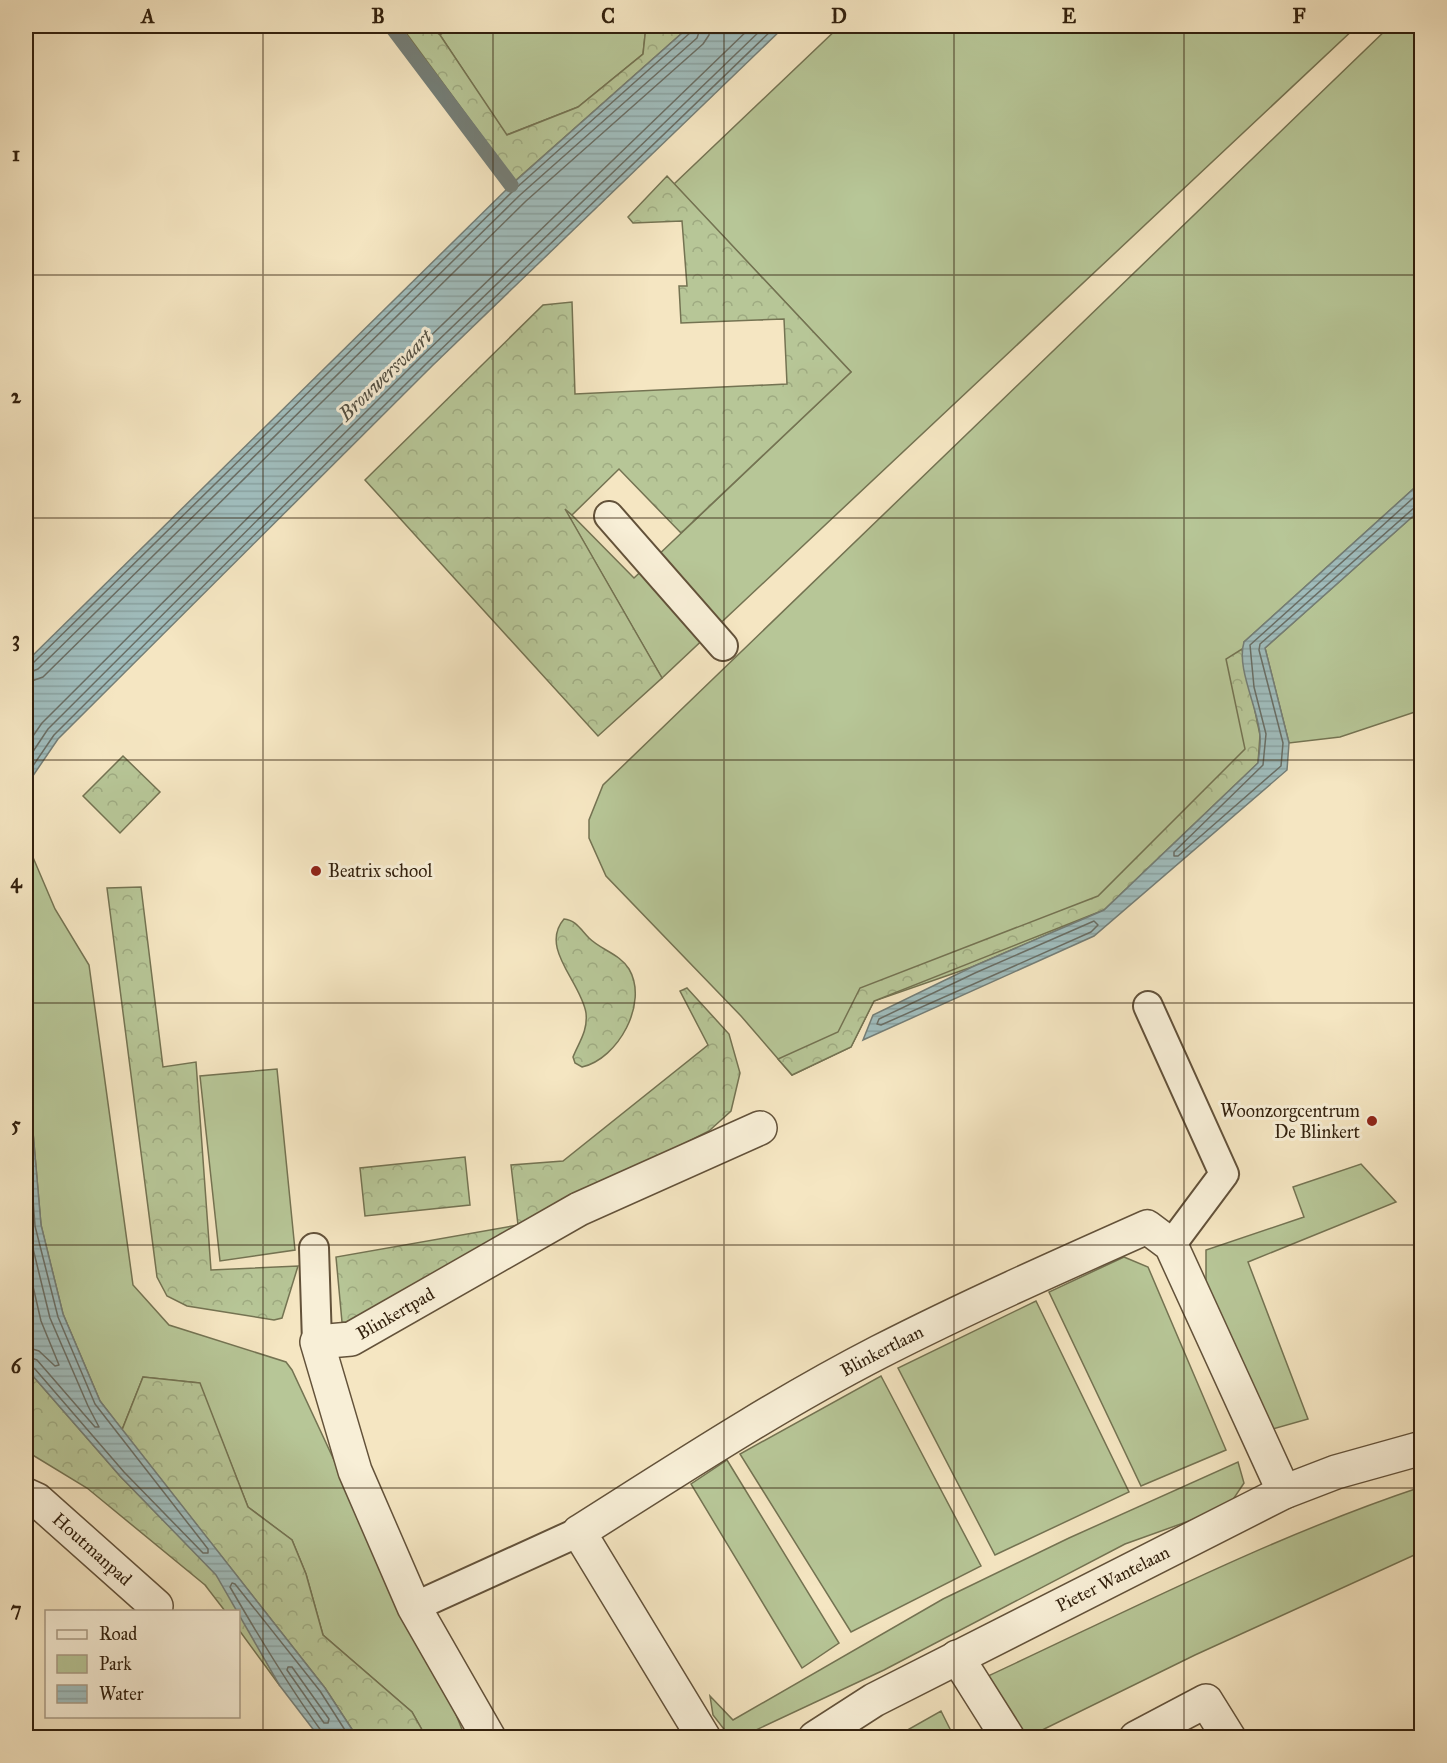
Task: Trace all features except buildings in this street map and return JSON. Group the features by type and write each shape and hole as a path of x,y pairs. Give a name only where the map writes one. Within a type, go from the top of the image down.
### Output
{"street":[{"name":"Blinkertpad","path":"318,1342 351,1339 579,1209 760,1128"},
{"name":"Blinkertlaan","path":"579,1532 721,1442 878,1353 1034,1277 1147,1227 1171,1245 1284,1491"},
{"path":"318,1342 355,1471 414,1607 489,1737"},
{"name":"Pieter Wantelaan","path":"815,1737 874,1700 1284,1491 1336,1472 1422,1448"},
{"name":"Houtmanpad","path":"26,1495 37,1500 156,1606"},
{"path":"579,1532 704,1737"},
{"path":"957,1657 1008,1737"},
{"path":"1136,1737 1206,1701 1229,1737"}],"lane":[{"path":"609,516 723,646"},
{"path":"1148,1006 1224,1174 1171,1245"},
{"path":"314,1248 318,1342"},
{"path":"414,1607 579,1532"}],"green space":[{"path":"401,26 428,26 440,35 507,135 578,107 643,54 646,26 690,26 515,181"},
{"path":"452,26 646,26 643,54 578,107 506,135 440,35"},
{"path":"840,26 1357,26 662,678 563,506 634,578 851,372 674,184"},
{"path":"1390,26 1421,26 1421,482 1244,642 1260,735 1104,910 972,967 874,1001 851,1047 792,1075 741,1016 606,876 589,838 589,820 603,785"},
{"path":"667,176 851,372 681,533 619,469 572,515 565,509 662,678 598,736 365,480 543,305 572,302 575,394 787,384 784,319 681,323 679,286 687,286 682,221 633,223 628,217"},
{"path":"1421,509 1421,710 1340,737 1289,743 1265,648"},
{"path":"1242,649 1260,735 1258,763 1104,910 874,1001 851,1047 792,1075 778,1059 838,1032 860,988 1098,896 1245,749 1226,659"},
{"path":"123,756 160,792 120,833 83,796"},
{"path":"26,841 55,909 89,965 133,1285 169,1325 286,1362 292,1370 382,1563 451,1702 465,1737 426,1737 412,1712 323,1635 306,1574 292,1540 248,1507 199,1383 143,1377 122,1430 100,1401 63,1314 41,1225 26,1051"},
{"path":"141,887 163,1067 196,1062 211,1270 298,1266 282,1318 274,1320 187,1306 167,1296 157,1277 107,888"},
{"path":"564,919 575,923 589,938 621,960 629,969 634,983 635,998 632,1013 618,1041 595,1062 582,1067 575,1063 573,1057 584,1031 586,1013 583,1001 564,965 556,942 558,930"},
{"path":"687,988 729,1034 740,1073 731,1111 709,1131 570,1201 353,1323 342,1322 336,1257 518,1225 511,1165 563,1161 708,1045 680,991"},
{"path":"277,1069 295,1250 220,1261 200,1076"},
{"path":"465,1157 470,1205 365,1216 360,1168"},
{"path":"1361,1164 1396,1202 1248,1262 1308,1419 1269,1430 1206,1289 1206,1250 1304,1217 1293,1187"},
{"path":"1124,1257 1148,1267 1226,1450 1141,1486 1049,1292"},
{"path":"1036,1301 1129,1492 995,1555 898,1368"},
{"path":"26,1368 120,1476 217,1575 237,1610 224,1610 205,1585 87,1488 26,1451"},
{"path":"881,1376 981,1566 851,1632 740,1454"},
{"path":"143,1377 200,1383 248,1507 292,1540 306,1574 323,1635 412,1712 426,1737 357,1737 325,1688 122,1430"},
{"path":"727,1460 839,1643 802,1668 691,1484"},
{"path":"1238,1462 1244,1483 1228,1507 1125,1544 884,1670 741,1737 730,1737 713,1715 710,1696 733,1720 943,1599 1069,1538"},
{"path":"1421,1487 1421,1552 1195,1655 1028,1737 1020,1737 986,1677 1255,1551"},
{"path":"240,1615 280,1686 240,1631"},
{"path":"941,1711 954,1737 895,1737"}],"water":[{"name":"Brouwersvaart","path":"690,26 785,26 432,366 58,739 26,786 26,662 511,185"},
{"path":"1421,482 1421,509 1265,648 1289,743 1287,770 1094,936 863,1040 873,1015 972,967 1104,910 1258,763 1260,735 1245,676 1242,652 1244,642"},
{"path":"26,1051 41,1225 63,1314 100,1401 325,1688 357,1737 319,1737 280,1686 240,1617 240,1610 236,1610 216,1575 120,1476 26,1368"}],"waterway":[{"path":"391,26 511,185"}],"place":[{"name":"Beatrix school","path":"316,871"},
{"name":"Woonzorgcentrum De Blinkert","path":"1372,1121"}]}
